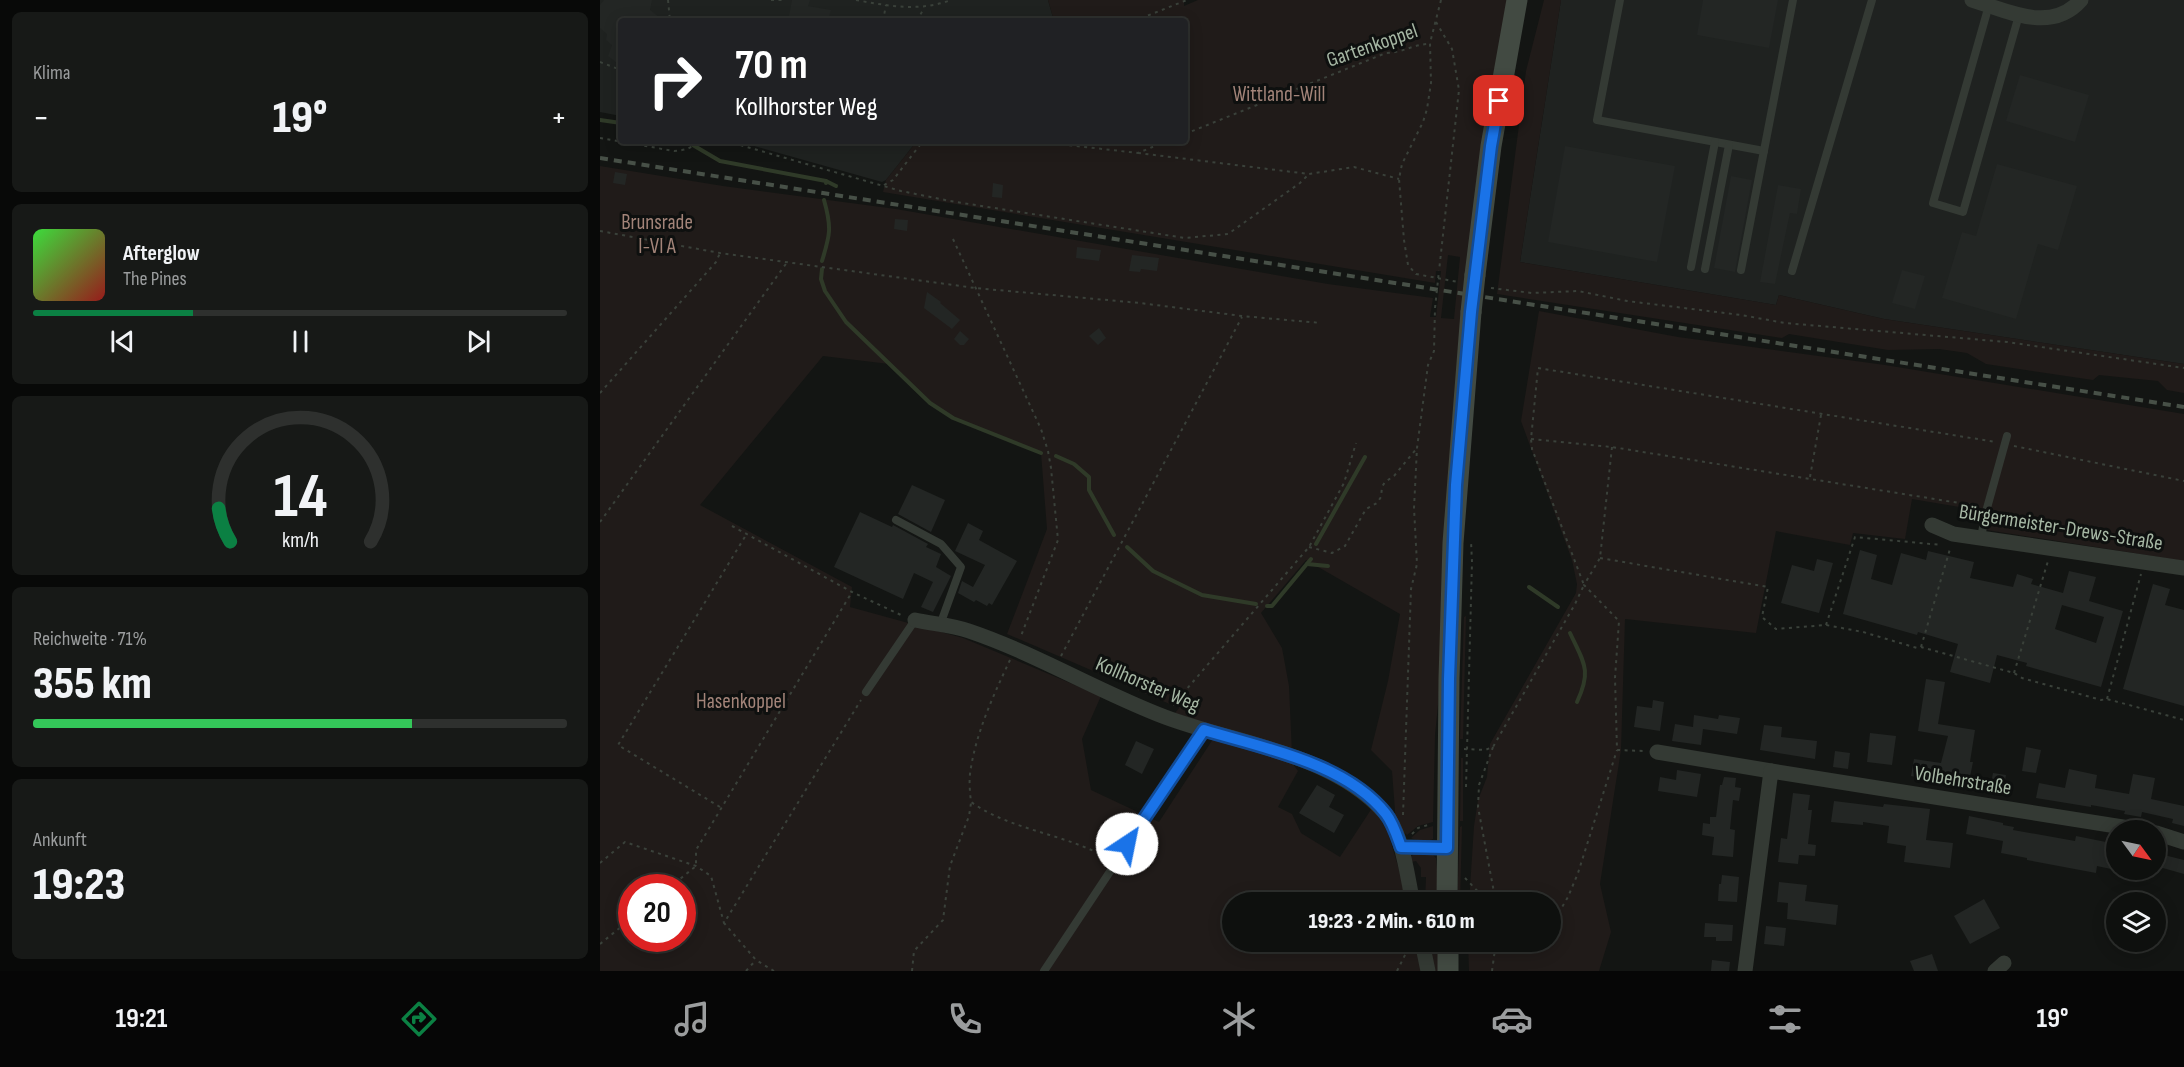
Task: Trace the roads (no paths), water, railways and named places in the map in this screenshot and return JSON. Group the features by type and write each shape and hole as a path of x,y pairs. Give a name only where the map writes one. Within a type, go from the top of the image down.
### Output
{"main road":[{"path":"1447,892 1453,543 1471,312 1477,282 1491,146 1517,0"},
{"path":"1448,952 1448,971"}],"street":[{"path":"1972,0 2019,15 2041,19 2057,17 2072,9 2081,0"},
{"name":"Bürgermeister-Drews-Straße","path":"1932,525 1953,534 2184,568"},
{"name":"Kollhorster Weg","path":"915,620 967,630 1164,716 1319,766 1345,780 1363,792 1386,814 1401,847 1411,892"},
{"name":"Volbehrstraße","path":"1657,752 2106,824"},
{"path":"1745,971 1771,771"},
{"path":"2166,836 2184,842"},
{"path":"1401,847 1447,848"},
{"path":"1424,952 1428,971"}],"lane":[{"path":"1620,0 1598,120 1764,151"},
{"path":"1741,270 1793,0"},
{"path":"1792,271 1872,0"},
{"path":"1989,5 1933,203 1963,212 2019,15"},
{"path":"1691,267 1715,142"},
{"path":"1705,269 1729,144"},
{"path":"1981,537 2006,440"},
{"path":"896,520 941,544 961,567 940,625"},
{"path":"866,692 915,620"},
{"path":"1044,971 1204,730"}],"waterway":[{"path":"600,120 618,123"},
{"path":"691,144 720,161 826,181 826,183"},
{"path":"826,181 836,186"},
{"path":"822,261 829,231 824,200"},
{"path":"822,269 821,279 825,291 846,322 930,403 953,418 1041,453"},
{"path":"1056,456 1074,464 1089,477 1089,490 1114,535"},
{"path":"1316,544 1365,457"},
{"path":"1127,547 1153,571 1202,595 1256,604"},
{"path":"1267,606 1272,606 1311,559"},
{"path":"1307,564 1328,566"},
{"path":"1529,587 1558,607"},
{"path":"1570,633 1582,660 1585,674 1577,702"}],"railway":[{"path":"600,158 2184,407"}],"park label":[{"name":"Wittland-Will","path":"1279,94"},
{"name":"Brunsrade I-VI A","path":"657,234"},
{"name":"Hasenkoppel","path":"741,701"}]}
